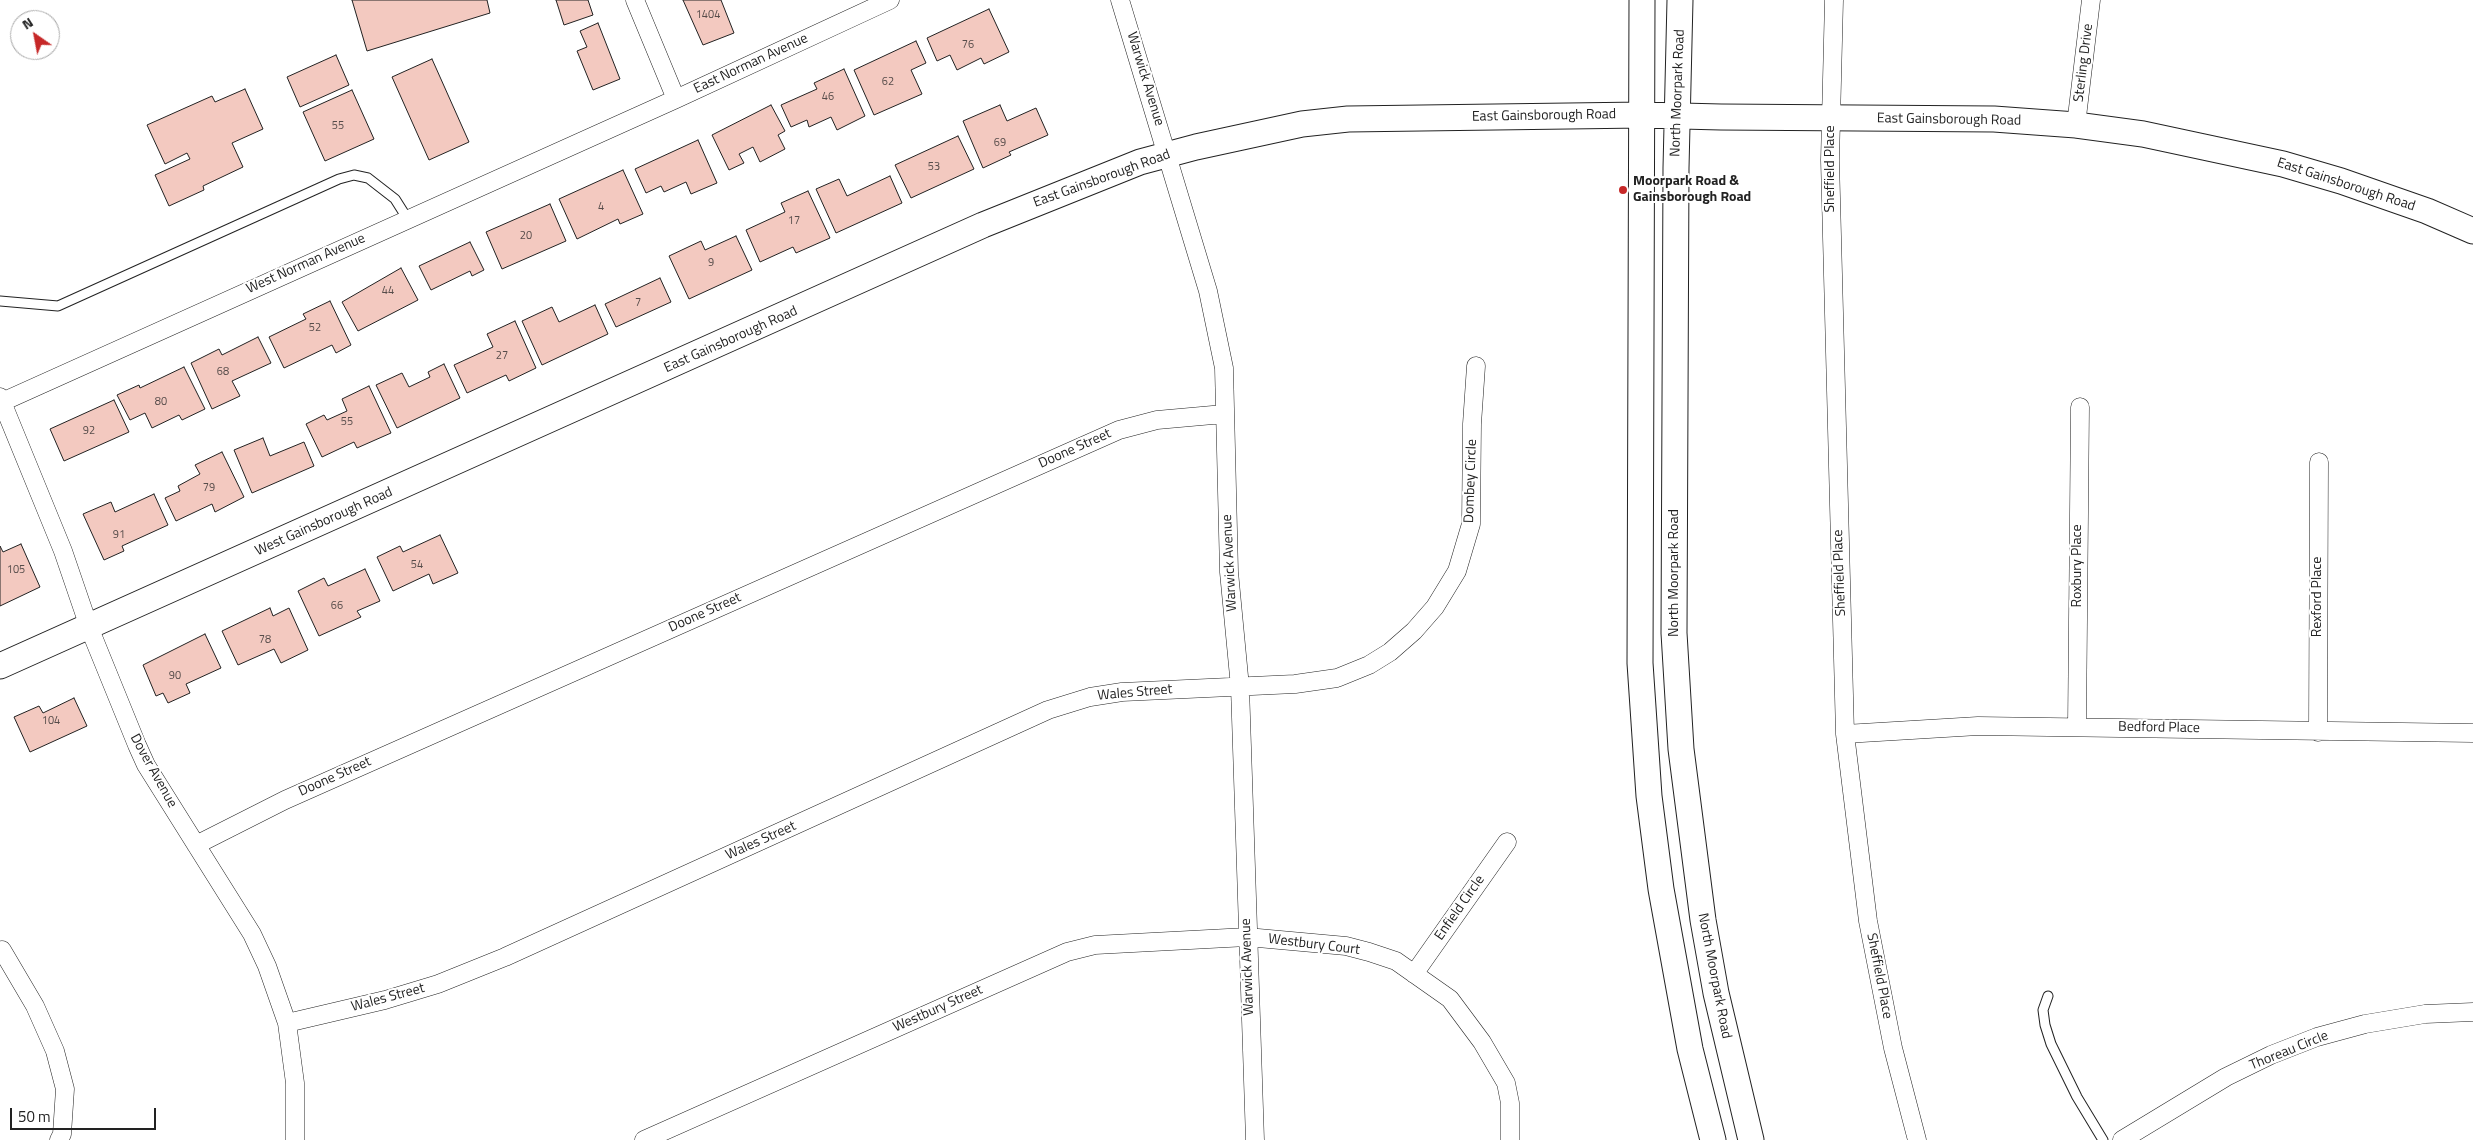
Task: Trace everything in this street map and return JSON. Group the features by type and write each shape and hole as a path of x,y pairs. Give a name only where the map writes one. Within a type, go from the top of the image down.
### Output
{"street":[{"path":"635,0 676,99"},
{"name":"Warwick Avenue","path":"1120,0 1208,291 1224,368 1229,572 1240,687 1246,937 1255,1140"},
{"path":"1642,0 1640,663 1643,718 1649,796 1661,889 1690,1049 1712,1140"},
{"name":"North Moorpark Road","path":"1680,0 1676,168 1674,633 1681,749 1700,901 1716,993 1751,1140"},
{"name":"Sheffield Place","path":"1834,0 1831,118 1835,421 1845,734 1868,921 1893,1048 1917,1140"},
{"name":"Sterling Drive","path":"2076,125 2091,0"},
{"name":"East Norman Avenue","path":"611,127 676,99 885,1"},
{"name":"East Gainsborough Road","path":"648,377 983,225 1132,165 1167,154 1256,133 1348,119 1642,115 1994,119 2076,125 2143,134 2283,164 2341,181 2426,211 2473,231"},
{"name":"West Norman Avenue","path":"1,399 611,127"},
{"name":"Dombey Circle","path":"1240,687 1294,684 1337,678 1369,665 1390,652 1414,631 1436,607 1457,571 1471,524 1472,424 1476,366"},
{"name":"West Gainsborough Road","path":"0,666 648,377"},
{"name":"Dover Avenue","path":"1,399 63,551 89,627 146,765 252,934 267,966 287,1023 295,1084 296,1140"},
{"name":"Roxbury Place","path":"2077,726 2080,407"},
{"name":"Doone Street","path":"196,845 284,800 1119,430 1157,420 1224,414"},
{"name":"Rexford Place","path":"2318,732 2319,462"},
{"name":"Wales Street","path":"287,1023 385,1000 438,984 505,956 1048,710 1090,697 1122,692 1240,687"},
{"name":"Bedford Place","path":"1845,734 1978,726 2473,733"},
{"name":"Enfield Circle","path":"1414,974 1506,842"},
{"name":"Westbury Court","path":"1246,937 1346,946 1396,961 1450,999 1496,1064 1506,1084 1510,1103 1510,1140"},
{"name":"Westbury Street","path":"644,1140 1067,952 1095,946 1246,937"},
{"path":"2,950 35,1006 55,1051 65,1089 62,1134 59,1140"},
{"name":"Thoreau Circle","path":"2122,1140 2226,1077 2271,1055 2317,1037 2365,1024 2425,1014 2473,1012"}],"lane":[{"path":"0,301 58,306 339,179 354,174 368,178 395,200 407,218"},
{"path":"2048,996 2044,1010 2045,1025 2051,1044 2077,1097 2103,1140"}],"building":[{"path":"352,0 487,0 490,13 367,51"},
{"path":"556,0 588,0 593,15 564,25"},
{"path":"683,0 721,0 734,33 703,45"},
{"path":"989,9 1009,52 984,64 981,58 957,70 950,55 937,61 927,38"},
{"path":"598,23 620,79 593,90 577,51 587,47 580,31"},
{"path":"916,41 926,63 911,70 922,94 874,115 854,70"},
{"path":"336,55 349,85 300,107 287,77"},
{"path":"432,59 469,142 429,160 392,77"},
{"path":"844,69 865,116 837,130 831,117 809,127 807,120 791,127 781,105 817,89 814,83"},
{"path":"245,89 263,129 232,143 243,167 203,186 204,190 169,206 155,175 190,159 187,153 165,164 147,125 212,96 215,102"},
{"path":"352,90 374,139 325,161 303,112"},
{"path":"771,105 785,131 778,135 785,149 760,162 753,147 739,154 744,163 729,170 712,135"},
{"path":"1000,105 1007,121 1036,108 1048,135 1009,152 1011,155 983,168 963,121"},
{"path":"958,136 974,169 911,198 895,165"},
{"path":"698,140 717,183 691,194 686,182 664,192 661,186 646,193 635,169"},
{"path":"623,170 643,214 620,224 618,219 577,239 559,199"},
{"path":"890,176 902,203 836,233 816,189 839,179 847,196"},
{"path":"808,191 830,238 796,253 793,247 760,262 746,230 785,212 781,203"},
{"path":"550,204 566,241 502,269 486,232"},
{"path":"736,236 752,270 689,299 669,256 701,241 705,250"},
{"path":"470,242 484,270 472,276 470,271 431,290 419,266"},
{"path":"401,268 418,300 358,331 342,302"},
{"path":"660,278 671,302 616,327 605,304"},
{"path":"330,301 351,345 336,353 332,345 284,368 269,337 306,319 303,314"},
{"path":"595,305 608,334 542,365 522,321 552,307 559,322"},
{"path":"515,321 536,368 509,381 506,375 467,393 454,365 493,347 487,334"},
{"path":"258,337 271,363 232,381 240,396 212,409 191,363 219,349 222,355"},
{"path":"444,364 460,398 397,428 376,385 402,373 409,387 430,377 428,372"},
{"path":"184,367 205,409 182,420 179,415 152,428 145,413 130,420 117,395 139,385 140,388"},
{"path":"369,386 391,433 357,448 354,442 322,457 306,424 324,415 327,420 347,411 342,399"},
{"path":"114,400 129,432 64,461 50,429"},
{"path":"263,438 270,456 304,442 314,466 252,493 234,450"},
{"path":"222,452 244,497 215,512 212,504 176,521 165,498 180,491 178,486 200,474 195,465"},
{"path":"154,494 168,525 122,546 124,551 104,560 83,514 111,502 115,512"},
{"path":"440,535 458,573 433,584 429,574 393,591 377,557 400,546 403,552"},
{"path":"21,544 40,587 0,606 0,546 3,552"},
{"path":"365,569 380,601 357,611 361,617 319,636 298,591 324,578 328,586"},
{"path":"270,608 273,616 289,608 308,650 281,663 274,649 238,665 222,631"},
{"path":"205,634 221,668 186,684 190,693 168,703 163,693 156,696 143,665"},
{"path":"74,698 87,726 30,752 14,717 39,706 43,713"}],"place":[{"name":"Moorpark Road & Gainsborough Road","path":"1623,190"}]}
